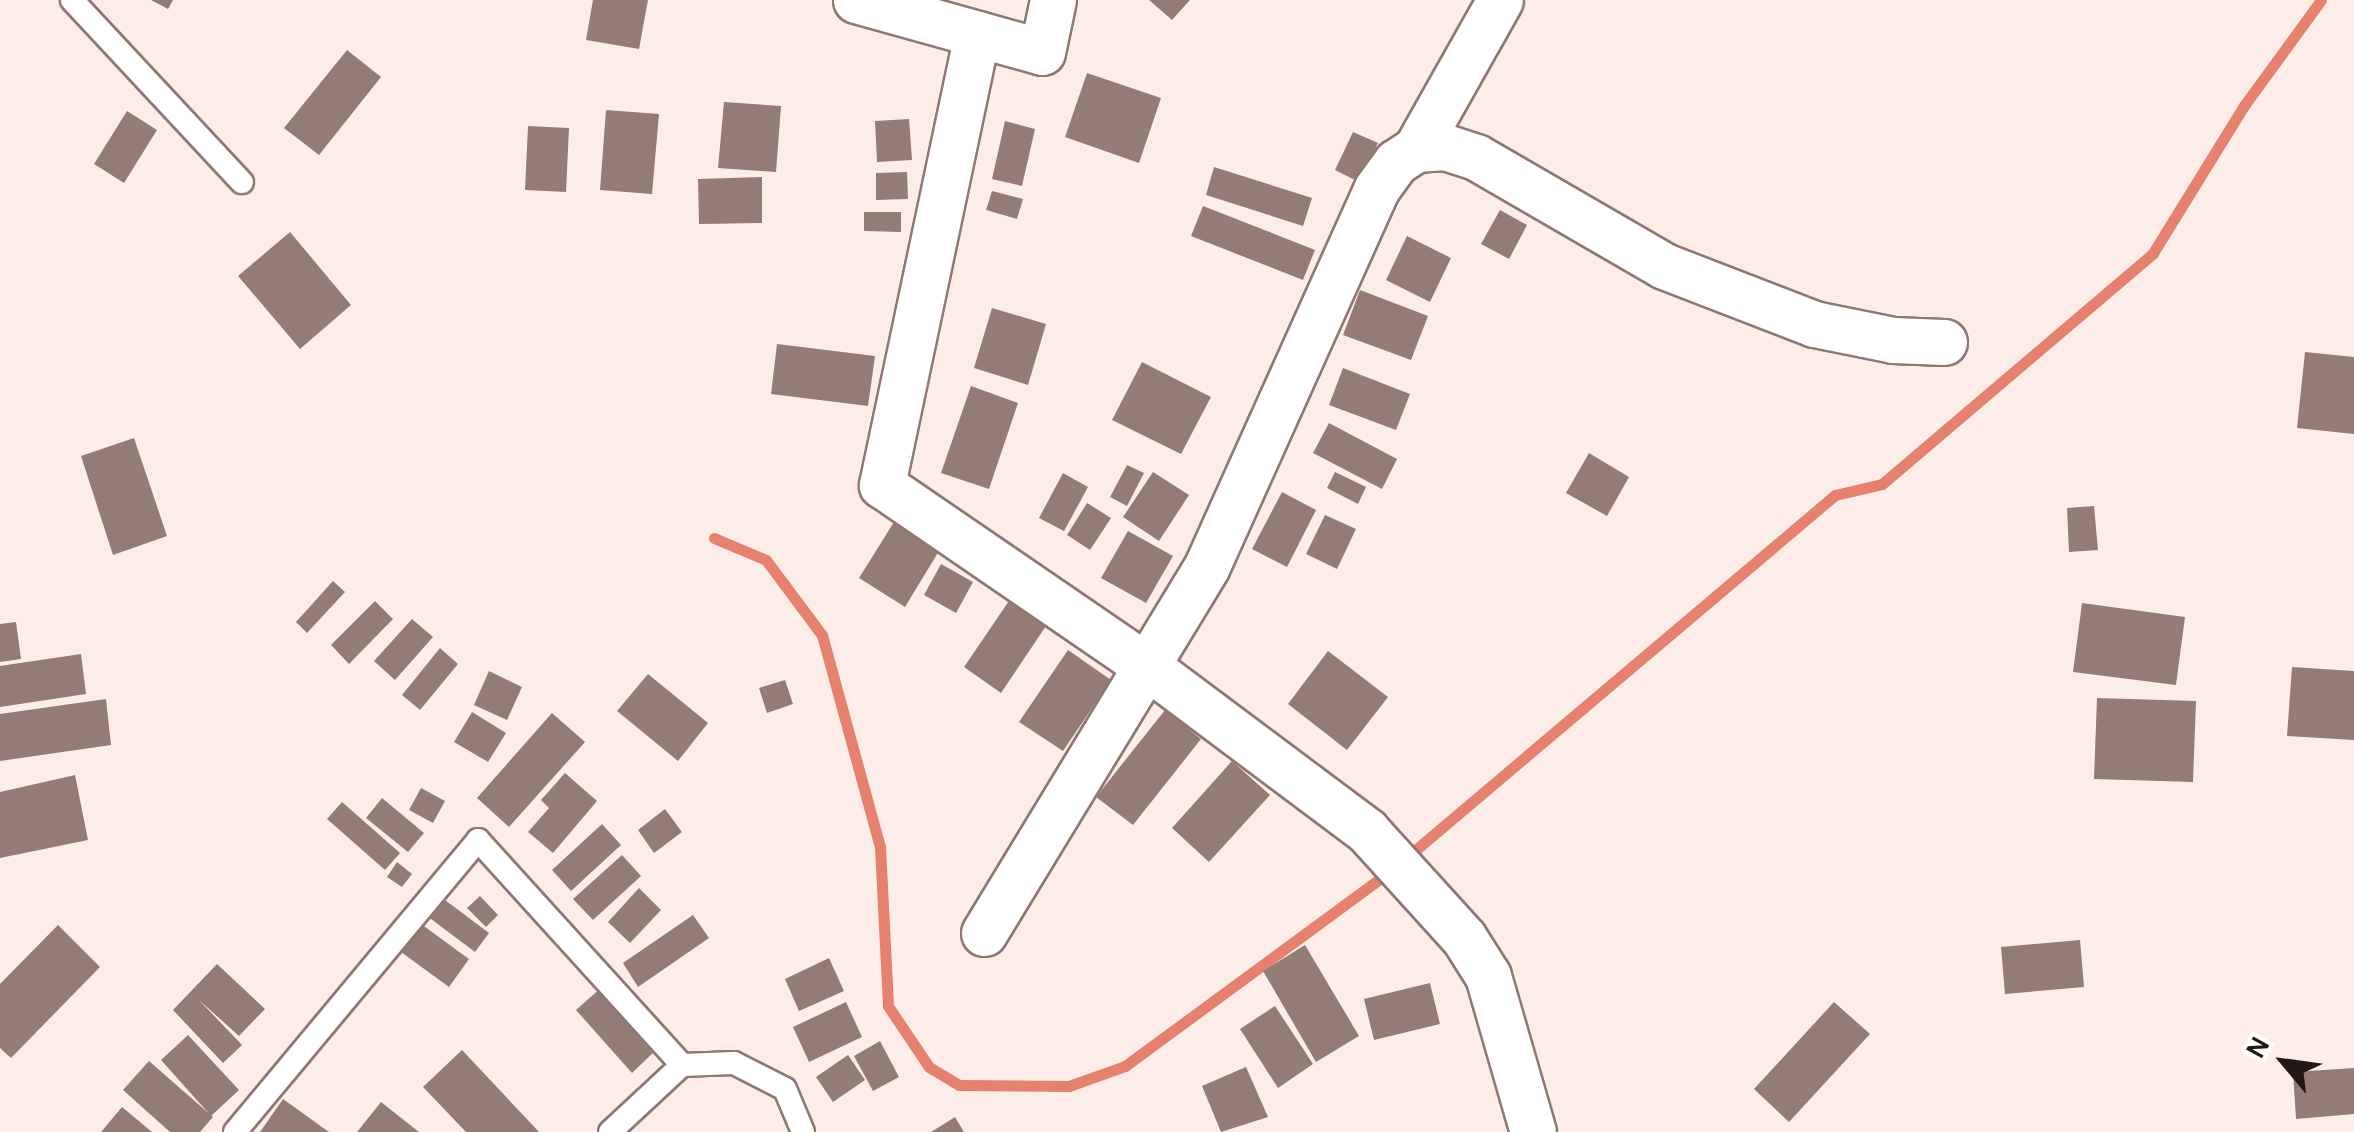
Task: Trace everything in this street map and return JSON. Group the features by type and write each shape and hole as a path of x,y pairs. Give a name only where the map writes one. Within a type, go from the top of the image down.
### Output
{"street":[{"path":"856,0 1042,52 1052,0"},
{"path":"984,934 1206,566 1377,188 1396,162 1416,149 1500,0"},
{"path":"977,34 882,485 1148,667 1367,831 1435,904 1488,976 1533,1132"},
{"path":"1416,149 1445,147 1476,157 1664,266 1814,324 1892,340 1944,342"}],"lane":[{"path":"72,0 242,182"},
{"path":"235,1132 478,840 682,1065"},
{"path":"610,1132 682,1065 734,1063 785,1089 803,1132"}],"building":[{"path":"151,0 173,0 168,9"},
{"path":"593,0 648,0 639,49 586,40"},
{"path":"1149,0 1190,0 1172,20"},
{"path":"347,50 381,77 319,155 284,128"},
{"path":"1087,73 1161,98 1139,163 1065,137"},
{"path":"724,102 781,106 776,172 718,168"},
{"path":"606,110 659,114 652,194 600,190"},
{"path":"127,111 157,130 124,183 94,164"},
{"path":"909,119 912,160 877,162 875,121"},
{"path":"1005,121 1035,129 1022,186 992,179"},
{"path":"528,126 569,128 566,192 525,190"},
{"path":"1353,132 1378,143 1359,182 1335,170"},
{"path":"1214,167 1312,198 1303,226 1206,195"},
{"path":"907,172 908,199 876,200 876,173"},
{"path":"762,177 762,223 699,224 698,179"},
{"path":"992,191 1023,199 1017,219 986,210"},
{"path":"1203,206 1315,250 1303,280 1191,236"},
{"path":"1500,210 1527,225 1509,259 1481,244"},
{"path":"864,212 901,212 901,232 864,231"},
{"path":"290,232 351,305 300,349 238,276"},
{"path":"1407,236 1451,258 1430,302 1386,280"},
{"path":"1360,290 1428,316 1411,360 1343,335"},
{"path":"992,308 1046,324 1028,385 974,368"},
{"path":"777,344 875,356 868,406 771,394"},
{"path":"2305,352 2354,357 2354,434 2297,428"},
{"path":"1142,362 1211,397 1181,454 1112,420"},
{"path":"1343,368 1410,394 1396,430 1329,405"},
{"path":"971,386 1018,403 989,489 941,473"},
{"path":"1329,423 1397,459 1382,489 1313,453"},
{"path":"134,438 167,536 113,555 81,456"},
{"path":"1589,453 1629,477 1607,516 1566,493"},
{"path":"1127,465 1144,473 1127,506 1110,497"},
{"path":"1153,472 1189,495 1159,541 1123,517"},
{"path":"1335,472 1366,487 1358,504 1327,488"},
{"path":"1063,473 1088,487 1064,531 1039,518"},
{"path":"1282,492 1316,510 1287,567 1252,549"},
{"path":"1087,503 1111,518 1090,550 1067,535"},
{"path":"2094,506 2098,550 2069,552 2067,508"},
{"path":"1325,515 1356,529 1337,569 1306,554"},
{"path":"894,522 939,551 905,607 859,578"},
{"path":"1128,531 1173,556 1146,603 1101,578"},
{"path":"941,564 973,582 956,613 924,595"},
{"path":"333,581 345,592 307,633 296,622"},
{"path":"1013,595 1050,620 1001,693 964,667"},
{"path":"375,601 393,619 349,664 331,645"},
{"path":"2082,603 2185,617 2176,685 2073,672"},
{"path":"412,619 433,637 395,680 374,661"},
{"path":"16,622 21,659 0,662 0,624"},
{"path":"440,648 458,664 420,710 402,695"},
{"path":"1068,650 1111,680 1063,751 1019,722"},
{"path":"1328,651 1388,697 1347,750 1288,704"},
{"path":"81,654 86,694 0,707 0,666"},
{"path":"2292,667 2354,671 2354,740 2287,736"},
{"path":"489,671 522,687 507,720 474,705"},
{"path":"648,674 708,723 678,761 617,711"},
{"path":"785,680 793,704 767,713 759,688"},
{"path":"2097,698 2196,701 2193,782 2094,779"},
{"path":"106,699 111,745 0,761 0,714"},
{"path":"1165,710 1201,739 1133,825 1096,797"},
{"path":"472,712 506,733 488,762 454,742"},
{"path":"552,713 585,742 509,827 477,798"},
{"path":"1232,761 1270,795 1209,862 1172,828"},
{"path":"565,773 597,801 553,853 528,832 549,808 541,800"},
{"path":"75,775 88,840 0,858 0,792"},
{"path":"421,788 445,801 433,823 409,810"},
{"path":"382,798 424,833 408,852 366,818"},
{"path":"342,802 400,853 385,870 327,819"},
{"path":"665,809 682,832 654,853 638,830"},
{"path":"602,824 621,845 571,891 552,870"},
{"path":"622,855 641,876 593,920 573,899"},
{"path":"397,862 412,874 402,887 387,877"},
{"path":"639,888 661,910 630,943 608,922"},
{"path":"437,894 489,933 475,952 423,913"},
{"path":"480,896 498,915 486,927 467,908"},
{"path":"693,915 709,938 638,987 623,963"},
{"path":"421,924 469,959 449,987 401,952"},
{"path":"58,925 100,967 11,1058 0,1048 0,984"},
{"path":"2080,940 2084,987 2005,994 2001,947"},
{"path":"1305,945 1359,1036 1316,1062 1263,971"},
{"path":"829,958 844,991 799,1011 785,979"},
{"path":"217,964 265,1009 239,1036 199,1000 242,1045 223,1063 173,1010"},
{"path":"1430,983 1440,1024 1374,1040 1364,999"},
{"path":"602,987 657,1049 632,1073 576,1010"},
{"path":"846,1002 862,1037 809,1062 793,1027"},
{"path":"1834,1002 1870,1034 1789,1122 1754,1089"},
{"path":"1275,1006 1313,1064 1278,1088 1240,1029"},
{"path":"188,1035 239,1090 211,1116 161,1060"},
{"path":"880,1041 899,1077 873,1091 854,1056"},
{"path":"462,1050 539,1132 466,1132 423,1087"},
{"path":"848,1055 865,1080 833,1102 816,1077"},
{"path":"149,1061 213,1117 200,1132 170,1132 123,1090"},
{"path":"1246,1067 1268,1117 1221,1132 1202,1086"},
{"path":"2354,1068 2354,1114 2296,1119 2293,1072"},
{"path":"283,1099 329,1132 260,1132"},
{"path":"381,1102 419,1132 357,1132"},
{"path":"122,1107 152,1132 101,1132"},
{"path":"955,1117 964,1132 931,1132"}],"waterway":[{"path":"1406,858 1835,495 1882,484 2153,253 2243,107 2321,0"},
{"path":"714,538 766,560 822,635 880,847 888,1006 929,1067 959,1085 1069,1086 1125,1066 1392,870"}]}
